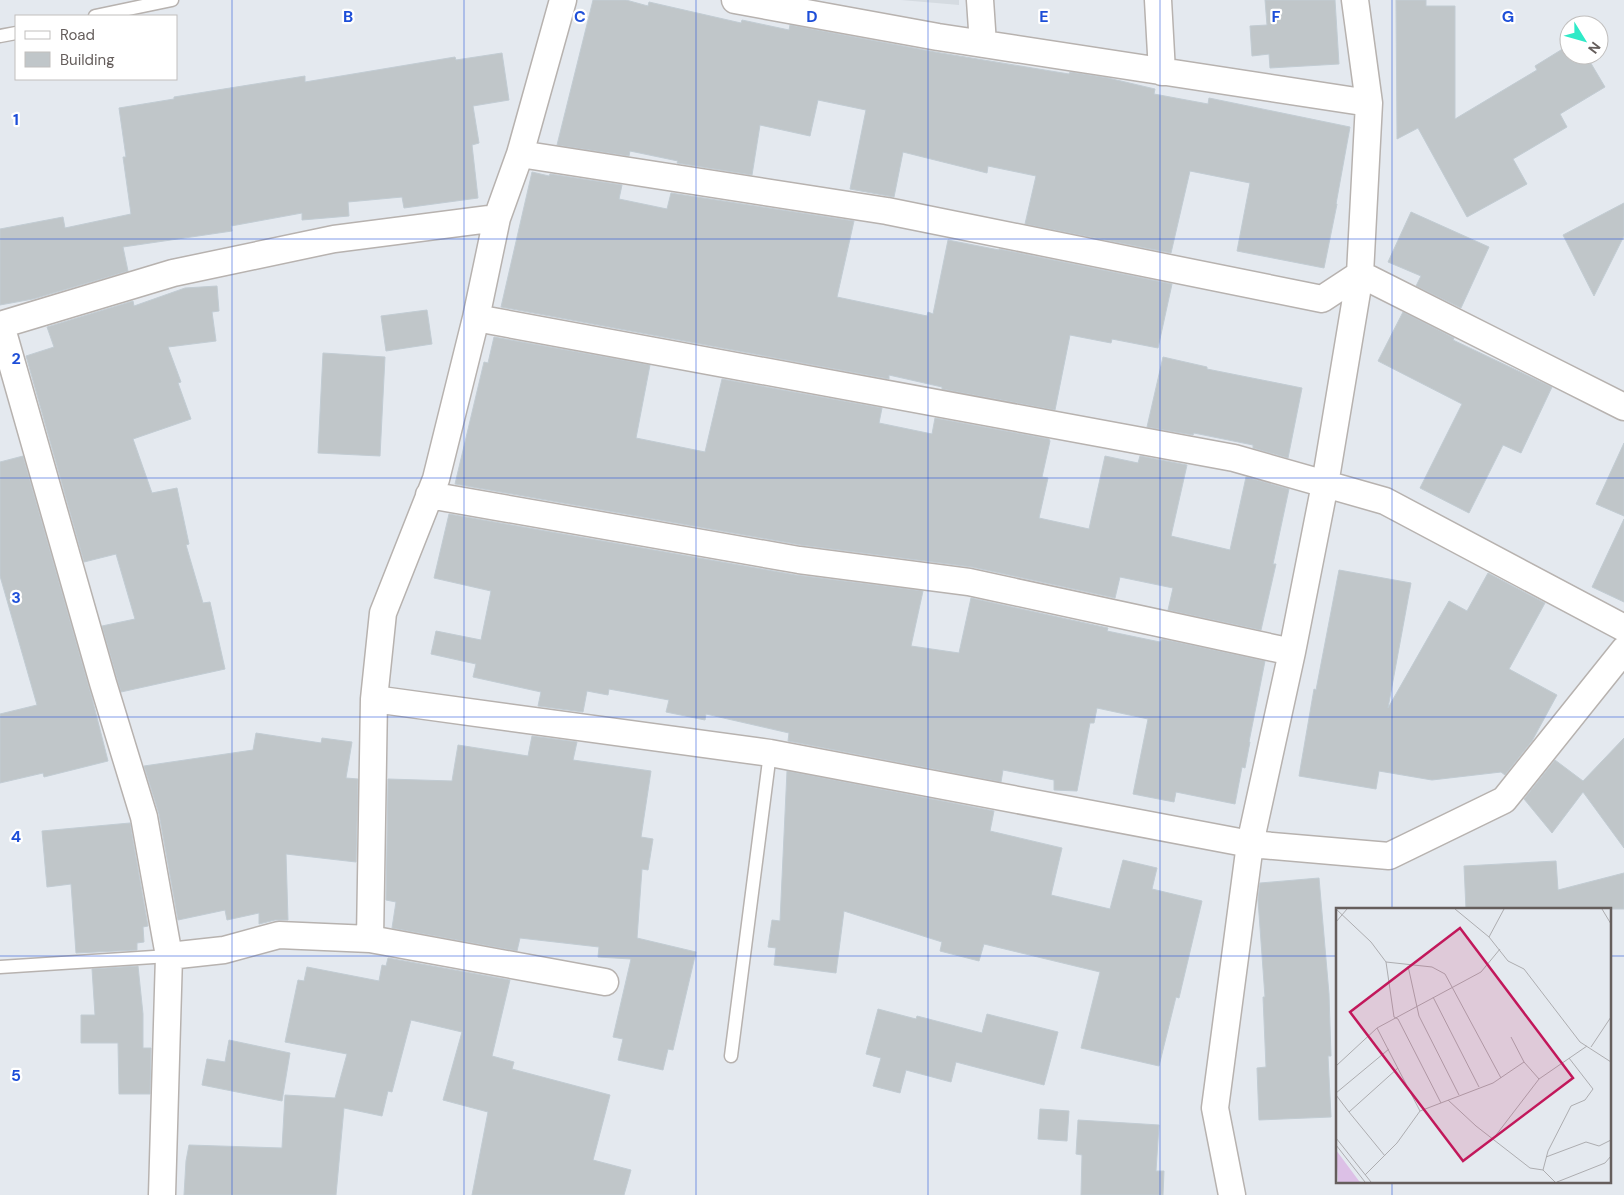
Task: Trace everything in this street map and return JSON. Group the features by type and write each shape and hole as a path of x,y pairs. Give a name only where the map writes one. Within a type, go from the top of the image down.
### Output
{"street":[{"path":"370,939 374,699 383,613 436,479 476,318 497,218 520,154 563,0"},
{"path":"735,0 984,44 1369,103"},
{"path":"980,0 984,44"},
{"path":"1158,0 1162,72"},
{"path":"1232,1195 1215,1108 1250,844 1292,652 1325,484 1360,274 1369,103 1355,0"},
{"path":"520,154 886,211 1322,299 1360,274"},
{"path":"162,1195 169,956 144,817 100,673 0,325 173,273 334,239 497,218"},
{"path":"1360,274 1624,407"},
{"path":"476,318 1234,458 1385,501 1624,628"},
{"path":"429,495 798,560 969,582 1292,652"},
{"path":"374,699 770,753 1250,844 1389,856 1504,800 1624,650"},
{"path":"169,956 224,950 279,935 370,939 605,982"}],"lane":[{"path":"100,15 172,0"},
{"path":"0,36 15,33"},
{"path":"731,1056 770,753"},
{"path":"0,967 169,956"}],"shaded area":[{"path":"901,0 959,0 959,5"}],"building":[{"path":"593,0 626,0 648,6 649,2 741,23 742,20 789,30 790,25 935,52 1069,74 1070,72 1108,78 1155,89 1154,94 1208,104 1209,98 1350,127 1324,268 1237,251 1250,183 1190,171 1171,253 1025,224 1036,176 988,166 987,173 903,152 894,197 850,189 866,110 818,100 810,136 760,125 752,175 677,163 678,161 630,151 629,156 557,145"},
{"path":"1265,0 1335,0 1339,64 1270,68 1269,54 1252,56 1250,26 1267,25"},
{"path":"1396,0 1426,0 1426,6 1455,6 1455,119 1537,70 1535,66 1559,51 1559,65 1592,65 1605,87 1560,114 1567,127 1513,159 1527,184 1467,217 1418,128 1397,139"},
{"path":"502,53 509,100 473,106 479,143 472,145 478,198 404,208 402,197 348,202 349,216 302,220 302,213 231,226 232,231 123,247 128,271 33,299 0,305 0,229 63,217 65,228 131,214 123,157 126,157 119,108 174,99 174,97 305,76 305,82 455,57 456,60"},
{"path":"532,172 549,176 550,174 622,185 619,199 667,209 671,193 854,221 837,297 927,316 928,312 933,314 948,240 1172,284 1158,348 1112,339 1111,343 1070,335 1055,410 942,389 942,387 889,375 889,379 501,307"},
{"path":"1624,203 1624,236 1594,296 1563,235"},
{"path":"1411,212 1489,247 1461,308 1416,286 1421,276 1388,262"},
{"path":"217,286 219,311 212,312 216,341 168,347 181,382 178,383 191,419 133,439 152,493 177,488 189,544 186,545 203,603 210,602 225,669 121,692 102,626 135,619 116,554 84,562 26,356 54,347 47,327 133,301 134,306 185,288"},
{"path":"427,310 432,344 386,351 381,316"},
{"path":"1403,312 1454,338 1453,340 1552,387 1521,453 1503,445 1469,513 1420,488 1462,404 1378,361"},
{"path":"494,337 650,365 636,438 705,452 722,379 882,408 879,423 932,434 935,418 1049,439 1042,477 1048,478 1039,518 1089,529 1105,456 1138,463 1140,456 1187,465 1171,536 1230,550 1246,477 1289,489 1273,564 1276,564 1261,630 1168,610 1173,588 1120,577 1115,598 972,567 801,545 455,484 484,362 488,363"},
{"path":"323,353 385,357 380,456 318,453"},
{"path":"1163,357 1207,367 1207,369 1302,388 1288,458 1253,448 1253,445 1194,433 1193,435 1147,427"},
{"path":"1624,443 1624,516 1596,504"},
{"path":"23,456 92,698 108,761 44,777 43,773 0,783 0,714 37,705 0,576 0,462"},
{"path":"449,514 796,575 923,591 911,646 959,653 971,598 1108,628 1107,631 1160,642 1162,639 1265,661 1245,768 1242,767 1235,804 1176,792 1174,802 1133,794 1148,719 1097,708 1094,723 1090,723 1077,791 1054,790 1054,780 1003,770 1001,782 788,741 789,733 706,714 705,720 666,712 669,700 609,689 608,695 587,691 583,712 538,706 541,692 473,677 476,664 431,654 436,631 481,640 491,591 434,578"},
{"path":"1624,519 1624,602 1592,587"},
{"path":"1339,570 1411,583 1388,708 1449,601 1467,611 1488,573 1545,603 1509,669 1557,695 1532,741 1505,775 1501,772 1432,780 1379,771 1376,789 1299,776 1314,689 1316,690"},
{"path":"256,733 321,743 322,738 352,742 346,778 358,779 356,862 286,854 288,920 275,920 259,924 259,913 227,920 225,910 178,920 159,814 144,766 253,750"},
{"path":"532,736 577,742 573,760 651,771 641,837 653,839 648,870 642,869 637,938 696,952 673,1050 668,1049 663,1070 618,1060 623,1039 613,1037 631,959 598,957 599,947 520,938 517,951 392,928 396,902 386,900 388,779 452,781 458,745 528,756"},
{"path":"1624,738 1624,848 1583,792 1552,833 1524,799 1555,760 1583,781"},
{"path":"787,771 994,811 990,831 1062,848 1051,895 1110,909 1123,860 1157,868 1152,889 1202,901 1179,998 1176,997 1159,1066 1081,1048 1100,972 984,944 979,961 940,951 942,942 844,911 836,973 774,965 776,948 768,947 772,920 780,921"},
{"path":"130,823 148,926 143,927 144,942 137,943 137,950 76,953 71,884 47,887 42,831"},
{"path":"1556,861 1558,890 1624,873 1624,909 1466,908 1464,866"},
{"path":"1319,878 1329,994 1331,1056 1328,1056 1331,1117 1259,1120 1257,1068 1266,1067 1263,997 1265,997 1258,900 1260,883"},
{"path":"388,958 510,980 492,1056 514,1062 512,1069 610,1095 593,1160 631,1170 624,1195 472,1195 488,1112 443,1100 462,1032 411,1020 392,1092 388,1091 382,1116 344,1108 336,1195 184,1195 189,1145 282,1148 285,1095 335,1098 347,1054 285,1042 298,980 304,981 307,967 379,981 382,965 386,966"},
{"path":"138,966 143,1014 143,1048 151,1048 150,1094 119,1094 118,1043 81,1043 81,1015 95,1015 92,969"},
{"path":"878,1009 916,1019 917,1016 982,1033 987,1014 1058,1032 1044,1085 956,1062 951,1082 906,1070 900,1093 873,1086 881,1058 866,1054"},
{"path":"229,1040 290,1053 282,1101 202,1085 207,1059 225,1062"},
{"path":"1040,1109 1069,1111 1067,1141 1038,1139"},
{"path":"1078,1120 1159,1125 1156,1171 1164,1171 1163,1195 1081,1195 1082,1155 1076,1154"}]}
